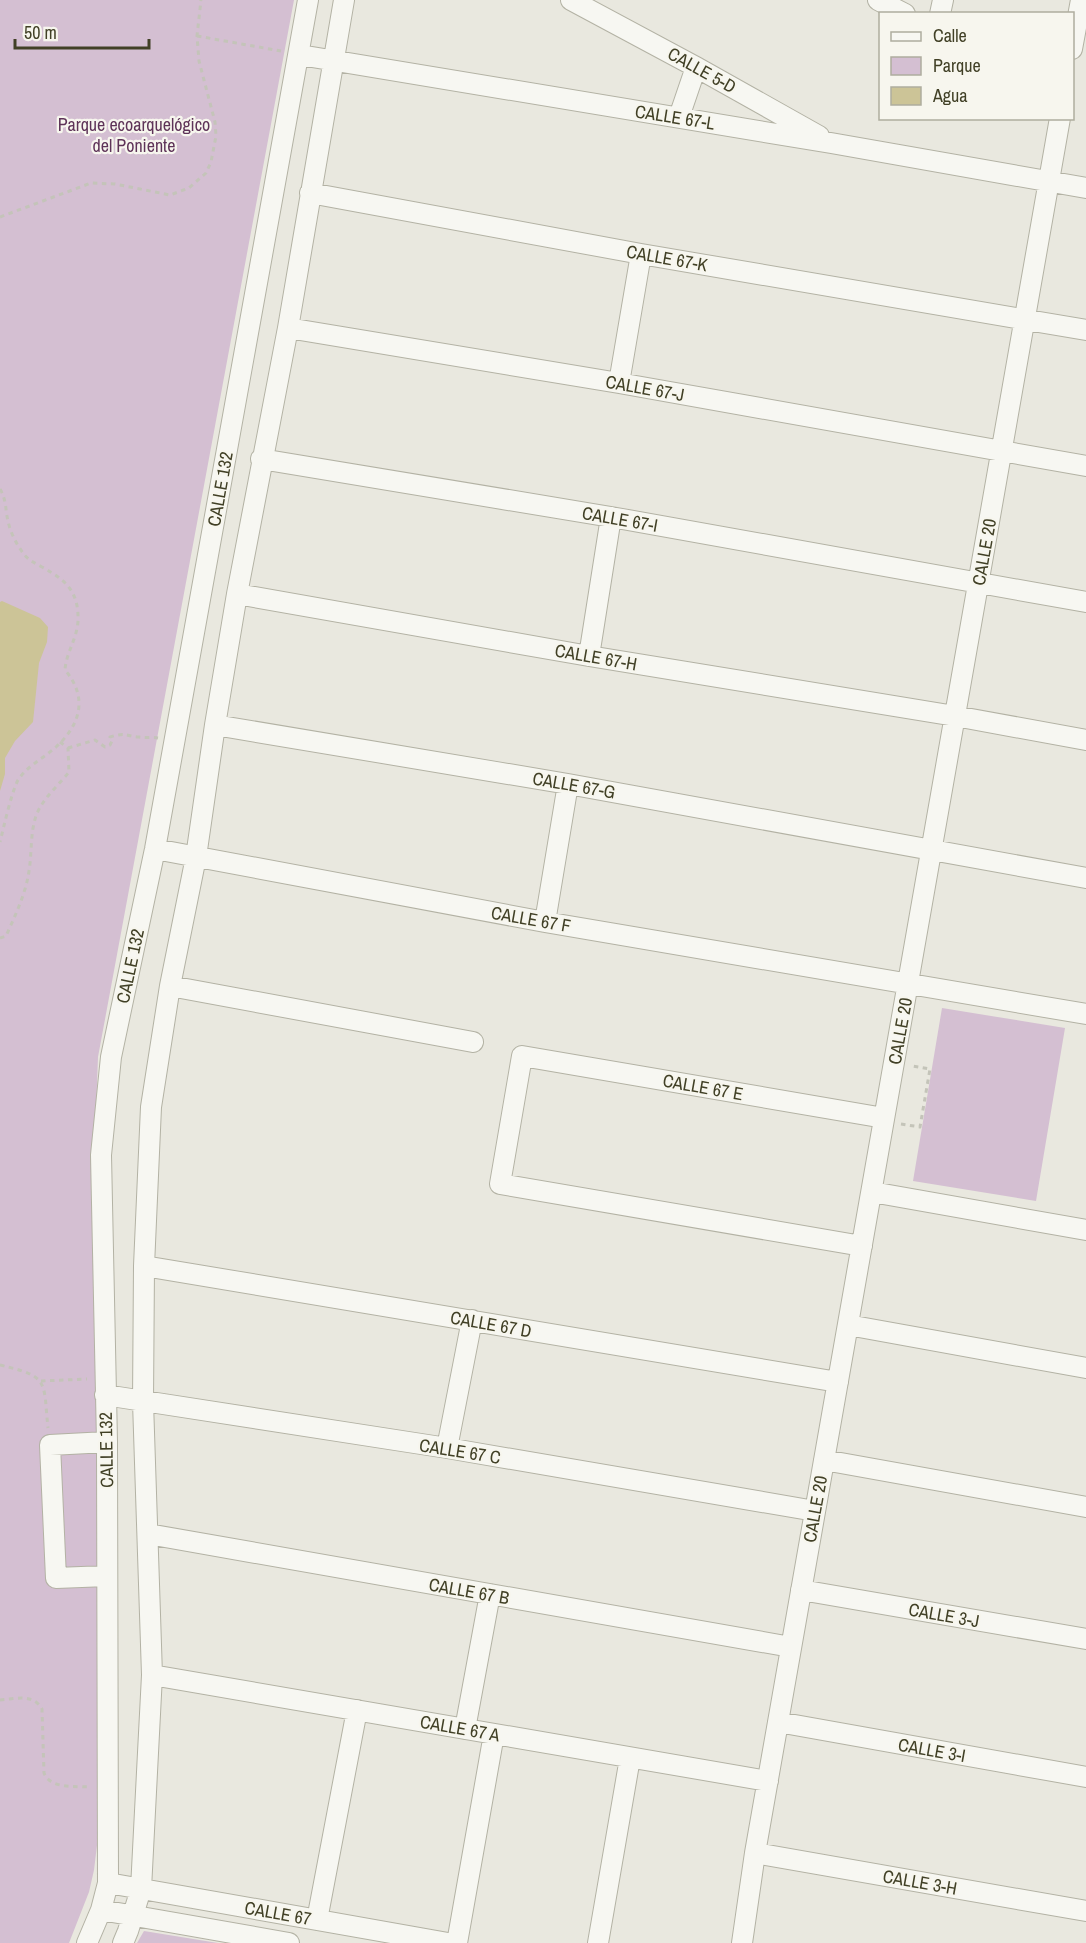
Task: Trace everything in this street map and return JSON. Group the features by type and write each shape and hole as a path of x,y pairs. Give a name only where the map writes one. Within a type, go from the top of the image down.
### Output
{"street":[{"name":"CALLE 132","path":"87,1943 101,1910 108,1883 107,1442 102,1155 111,1057 155,849 291,53 308,0"},
{"name":"CALLE 132","path":"123,1943 141,1889 152,1675 143,1402 144,1266 151,1107 170,986 196,857 237,594 261,459 288,328 344,0"},
{"name":"CALLE 5-D","path":"571,0 594,6 831,143"},
{"path":"878,0 901,12"},
{"path":"1074,38 1081,0"},
{"name":"CALLE 67-L","path":"291,53 1049,181"},
{"path":"679,117 696,67"},
{"name":"CALLE 20","path":"742,1943 755,1853 862,1246 872,1192 891,1120 908,983 1060,120"},
{"path":"1049,181 1086,188"},
{"name":"CALLE 67-K","path":"310,193 641,254 1086,330"},
{"path":"619,383 641,254"},
{"name":"CALLE 67-J","path":"288,328 619,383 1086,466"},
{"name":"CALLE 67-I","path":"261,459 610,517 1086,602"},
{"path":"589,656 610,517"},
{"name":"CALLE 67-H","path":"237,594 589,656 955,716"},
{"path":"955,716 1086,740"},
{"name":"CALLE 67-G","path":"215,725 568,784 1086,878"},
{"path":"545,922 568,784"},
{"name":"CALLE 67 F","path":"155,849 545,922 1086,1014"},
{"path":"170,986 473,1042"},
{"name":"CALLE 67 E","path":"862,1246 500,1184 522,1056 891,1120"},
{"path":"872,1192 1086,1230"},
{"name":"CALLE 67 D","path":"144,1266 838,1382"},
{"path":"447,1448 472,1320"},
{"path":"848,1325 1086,1368"},
{"name":"CALLE 67 C","path":"105,1387 143,1402 447,1448 815,1511"},
{"path":"107,1442 50,1444 56,1578 107,1576"},
{"path":"824,1460 1086,1507"},
{"name":"CALLE 67 B","path":"148,1534 791,1647"},
{"name":"CALLE 3-J","path":"801,1590 1086,1639"},
{"path":"465,1729 490,1594"},
{"name":"CALLE 67 A","path":"152,1675 768,1781"},
{"path":"317,1920 357,1710"},
{"name":"CALLE 3-I","path":"778,1722 1086,1777"},
{"path":"457,1943 495,1734"},
{"path":"598,1943 630,1758"},
{"name":"CALLE 3-H","path":"755,1853 1086,1911"},
{"name":"CALLE 67","path":"108,1883 448,1943"},
{"path":"101,1910 289,1943"}],"path":[{"path":"0,217 80,185 115,184 170,195 182,192 206,173 211,162 216,136 215,122 199,61 197,36 201,0"},
{"path":"197,36 291,53"},
{"path":"0,489 4,495 9,525 22,553 31,562 68,584 75,597 78,624 75,641 65,661 65,670 74,680 80,699 78,711 69,732 25,771 17,782 0,842"},
{"path":"68,748 95,740 105,747 110,745 112,741 110,737 127,734 153,737"},
{"path":"60,742 68,748"},
{"path":"0,938 6,936 25,888 35,818 41,806 69,772 68,748"},
{"path":"891,1120 920,1127 930,1069 908,1065"},
{"path":"0,1365 36,1376 41,1381 44,1389 50,1444"},
{"path":"41,1381 105,1387"},
{"path":"0,1700 31,1699 42,1709 44,1773 51,1784 92,1787"}],"green space":[{"name":"Parque ecoarquelógico del Poniente","path":"0,0 294,0 98,1057 93,1194 102,1804 89,1892 69,1943 0,1943"},
{"path":"942,1008 1065,1028 1036,1201 913,1181"},
{"path":"144,1931 218,1943 137,1943"}],"water":[{"path":"0,602 40,618 48,627 47,642 39,663 33,722 15,741 5,758 5,774 0,791"}]}
